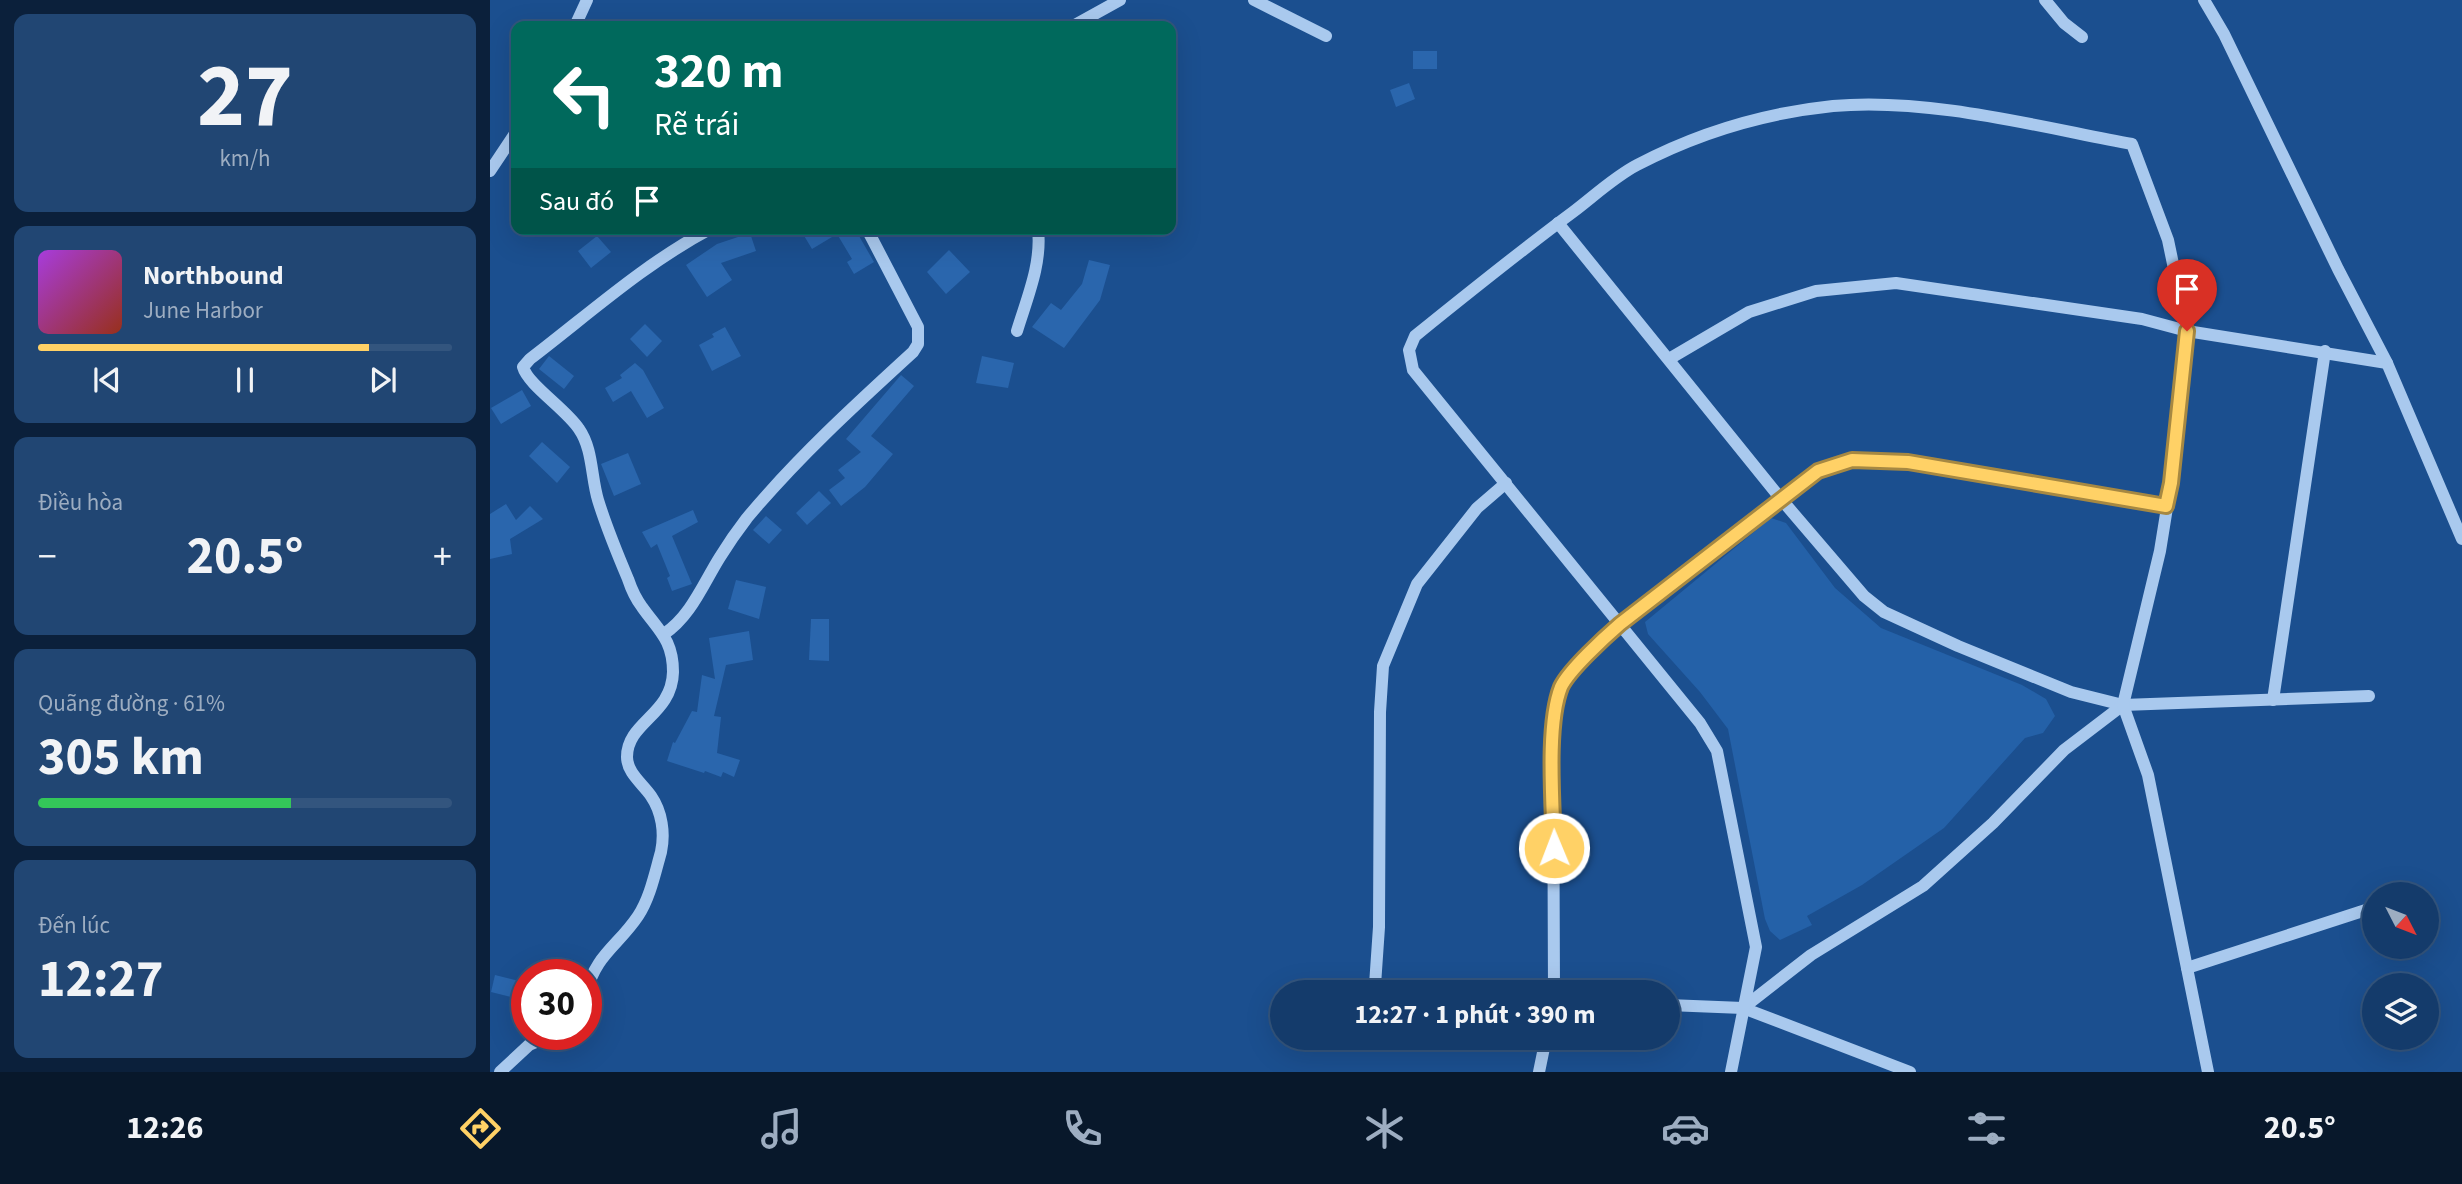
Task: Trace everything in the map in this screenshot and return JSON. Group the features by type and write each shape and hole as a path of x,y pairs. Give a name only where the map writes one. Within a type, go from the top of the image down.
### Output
{"street":[{"path":"577,21 587,0"},
{"path":"1082,21 1120,0"},
{"path":"1254,0 1326,36"},
{"path":"2045,0 2064,23 2082,37"},
{"path":"2204,0 2248,82 2338,269 2387,363 2462,538"},
{"path":"1731,1072 1756,947 1717,751 1700,723 1413,370 1409,350 1415,336 1635,166 1713,132 1766,116 1835,106 1893,106 1948,111 2132,144 2168,240 2187,331 2171,483 2160,551 2123,705 2148,775 2208,1072"},
{"path":"490,172 511,140"},
{"path":"1559,223 1781,499 1864,596 1884,612 1958,646 2071,692 2123,705 2369,696"},
{"path":"601,959 636,920 643,908 662,848 663,825 657,806 629,768 627,758 628,744 637,730 658,710 670,690 672,656 664,634 640,605 628,581 598,502 587,445 581,431 557,403 525,375 523,367 661,257 699,235"},
{"path":"664,634 676,626 688,612 721,555 749,516 822,436 913,352 918,344 918,327 870,235"},
{"path":"1017,331 1039,253 1038,235"},
{"path":"1669,359 1749,312 1816,291 1896,283 2142,319 2187,331 2387,363"},
{"path":"2273,699 2325,351"},
{"path":"1554,980 1553,722 1562,685 1598,642 1781,499 1818,471 1852,460 1908,462 2166,506"},
{"path":"1375,980 1383,666 1417,584 1477,508 1506,483"},
{"path":"1743,1008 1811,955 1923,886 1993,823 2064,750 2123,705"},
{"path":"2187,968 2362,911"},
{"path":"1680,1005 1743,1008 1910,1072"},
{"path":"500,1072 524,1050"},
{"path":"1539,1072 1544,1050"}],"shaded area":[{"path":"1771,518 1786,523 1835,588 1881,628 2022,685 2046,699 2055,716 2043,733 2025,738 1944,828 1862,885 1807,916 1812,925 1780,940 1770,931 1765,919 1728,729 1700,692 1648,634 1645,622"}],"building":[{"path":"1413,51 1437,51 1437,69 1413,69"},
{"path":"1409,83 1415,99 1396,107 1390,90"},
{"path":"751,235 756,251 721,263 732,280 707,297 686,265 717,244"},
{"path":"804,235 835,235 812,249"},
{"path":"838,235 858,235 874,262 854,274 847,262 852,259"},
{"path":"597,236 611,252 591,268 578,251"},
{"path":"949,250 970,272 946,294 927,272"},
{"path":"1089,260 1110,265 1100,300 1064,348 1032,327 1051,303 1061,310 1082,284"},
{"path":"645,324 662,341 647,357 630,339"},
{"path":"725,327 741,356 712,371 699,345"},
{"path":"549,356 574,376 564,389 539,369"},
{"path":"982,356 1014,363 1008,388 976,383"},
{"path":"635,363 643,370 664,408 647,418 631,391 613,402 605,388 622,378 620,375"},
{"path":"901,375 914,386 871,436 893,454 865,487 841,506 829,490 845,478 838,470 861,452 846,439"},
{"path":"522,390 531,406 501,424 491,408"},
{"path":"542,442 570,467 557,483 529,456"},
{"path":"628,453 641,484 614,496 601,464"},
{"path":"819,491 831,503 807,525 796,513"},
{"path":"506,504 516,520 530,506 543,519 510,539 512,554 490,559 490,514"},
{"path":"693,510 698,522 672,536 692,584 672,591 667,578 670,576 657,544 651,548 642,532"},
{"path":"766,516 782,530 769,544 753,530"},
{"path":"736,580 766,587 759,619 728,609"},
{"path":"811,619 829,619 829,661 809,660"},
{"path":"749,631 753,660 726,665 714,716 721,717 717,753 740,760 734,777 723,772 721,777 705,771 704,773 667,761 673,742 675,743 692,711 697,712 702,675 715,679 709,638"},
{"path":"495,975 511,979 511,997 491,992"}],"route":[{"path":"1554,848 1553,722 1562,685 1598,642 1620,624 1818,471 1852,460 1908,462 2166,506 2171,483 2187,331"}]}
